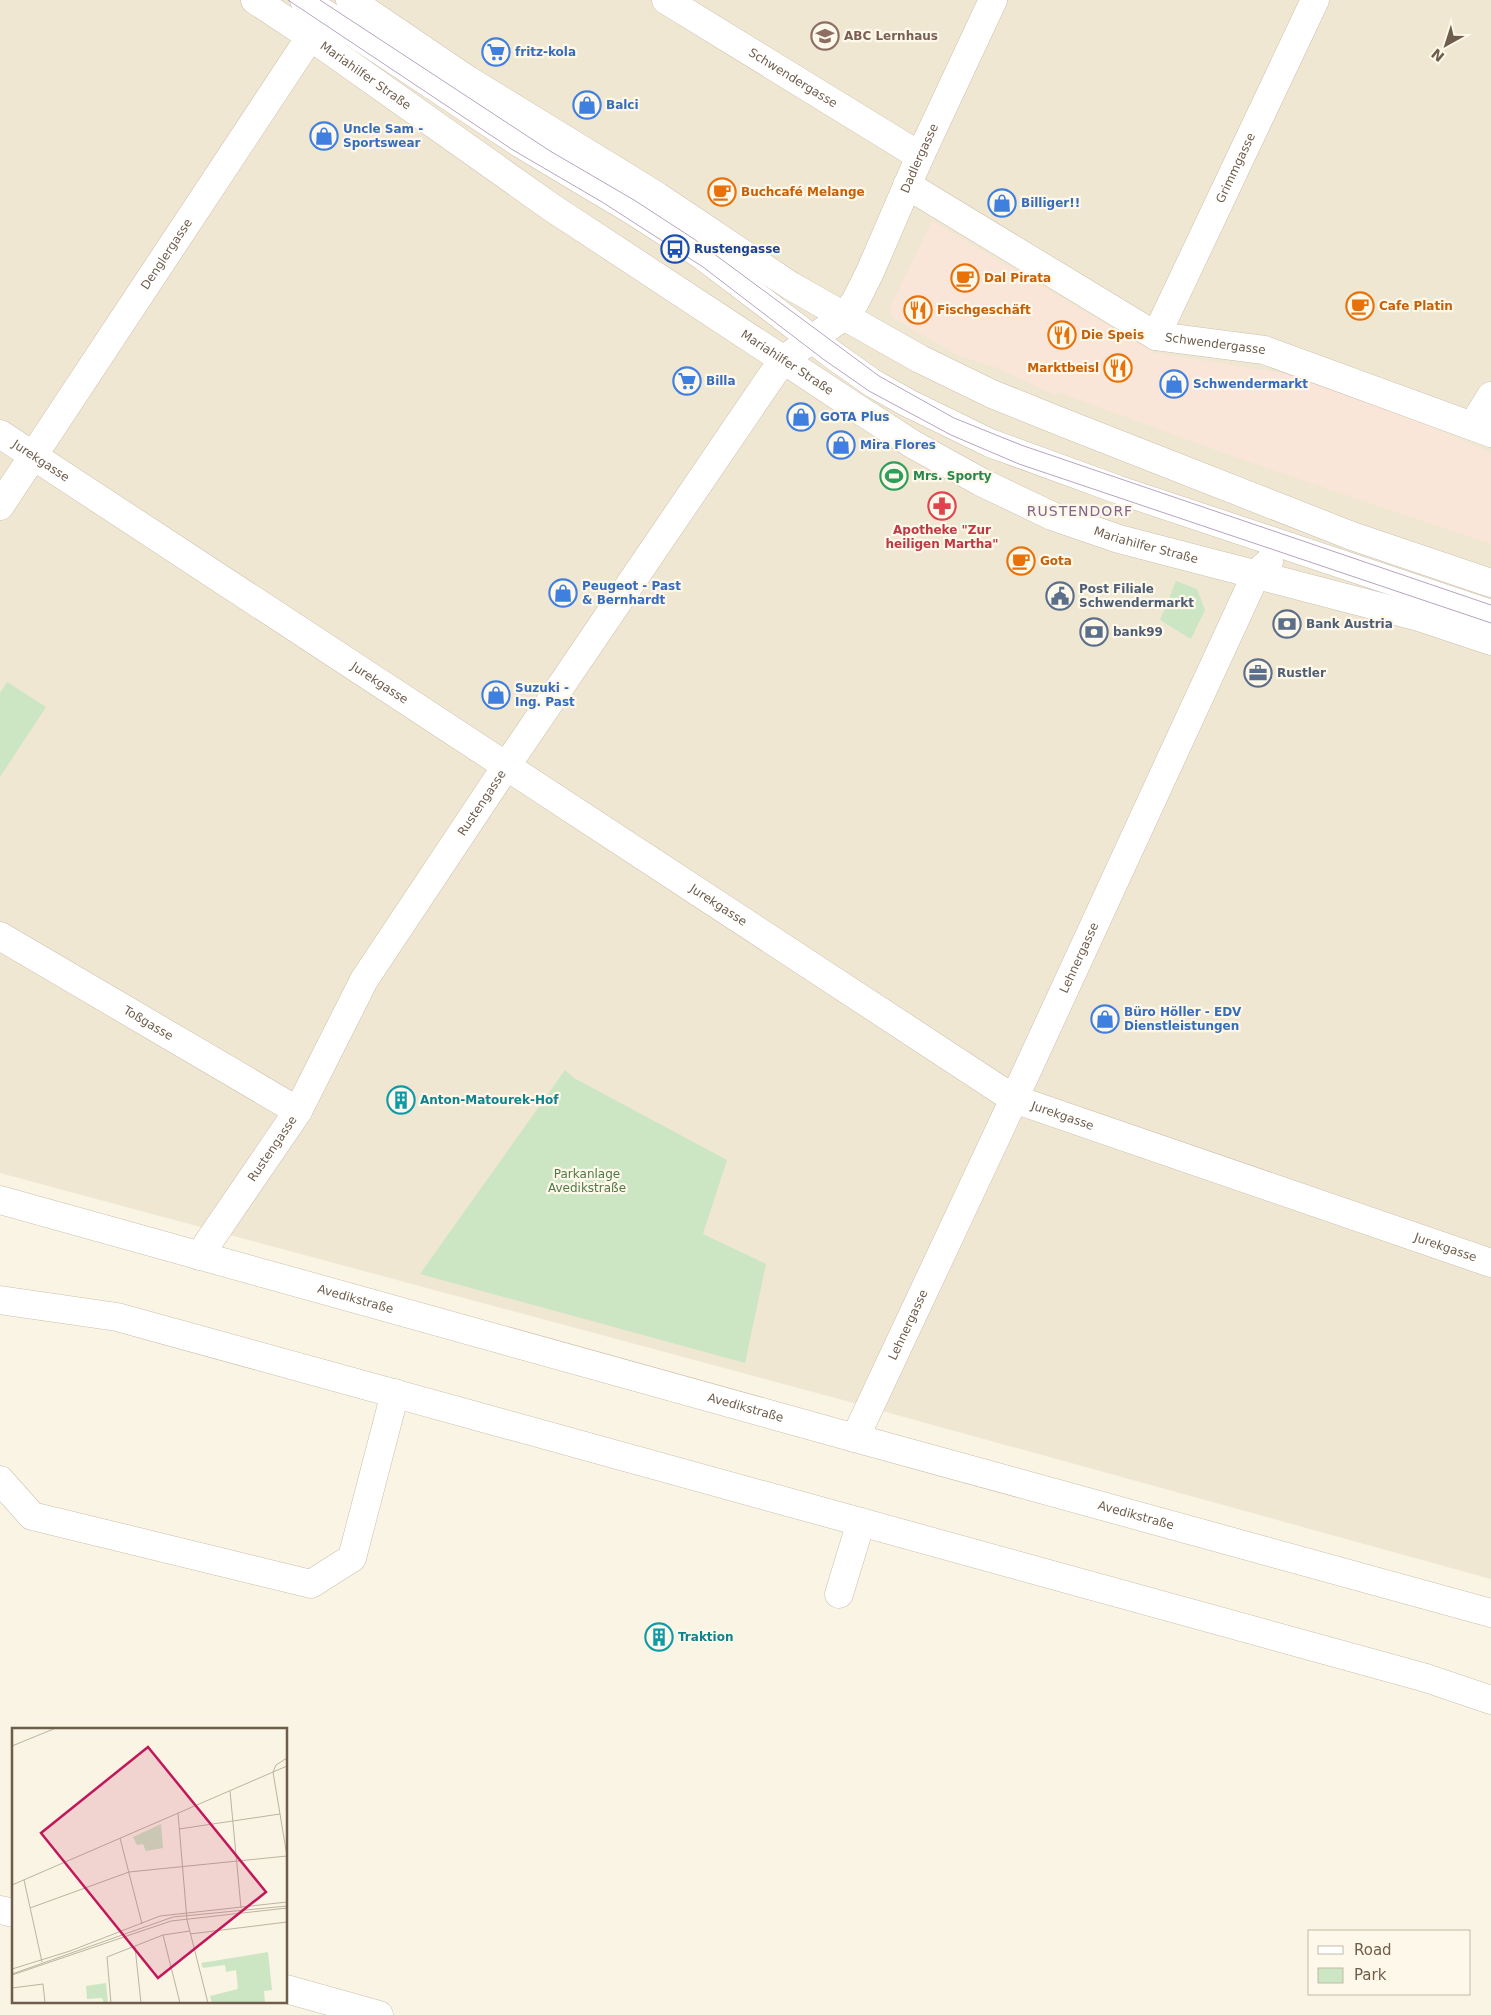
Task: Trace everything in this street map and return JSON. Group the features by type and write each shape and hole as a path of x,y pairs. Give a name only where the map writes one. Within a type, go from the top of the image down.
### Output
{"street":[{"name":"Mariahilfer Straße","path":"255,0 311,37 552,207 914,445 982,482 1052,516 1119,539 1419,617 1491,642"},
{"path":"350,0 468,80 657,196 791,286 920,359 992,394 1352,536 1491,584"},
{"name":"Schwendergasse","path":"666,0 920,156"},
{"name":"Dadlergasse","path":"812,339 844,316 855,302 870,272 920,156 993,0"},
{"name":"Grimmgasse","path":"1156,336 1314,0"},
{"name":"Denglergasse","path":"0,506 311,37 321,5"},
{"path":"321,5 521,144 703,256 874,384 908,404 990,443 1120,490 1491,614"},
{"name":"Schwendergasse","path":"908,185 1156,336 1264,350 1482,429"},
{"name":"Rustengasse","path":"199,1256 298,1111 364,980 507,765 783,360 812,339"},
{"path":"1482,429 1491,396"},
{"name":"Jurekgasse","path":"0,434 1014,1099 1491,1263"},
{"name":"Lehnergasse","path":"855,1438 1014,1099 1256,574 1280,552 1290,546 1352,536"},
{"name":"Toßgasse","path":"0,936 298,1111"},
{"name":"Avedikstraße","path":"0,1200 1491,1613"},
{"path":"0,1300 117,1317 1426,1678 1491,1700"},
{"path":"0,1480 32,1516 311,1584 352,1558 395,1393"},
{"path":"839,1594 862,1522"},
{"path":"288,1991 379,2015"}],"shaded area":[{"path":"0,0 1491,0 1491,1579 839,1399 0,1173"},
{"name":"Schwendermarkt","path":"932,221 1155,353 1287,374 1379,404 1491,453 1491,544 1235,457 1058,392 1055,395 998,368 960,356 893,318 889,310"}],"green space":[{"path":"1176,581 1197,589 1205,610 1191,639 1160,620"},
{"path":"7,682 46,707 0,777 0,693"},
{"name":"Anton-Matourek-Hof","path":"565,1070 574,1078 727,1160 703,1234 766,1264 745,1363 420,1274"}],"tram line":[{"path":"288,0 513,150 602,202 703,267 823,359 869,391 951,435 1019,464 1491,623"},
{"path":"320,0 550,151 634,200 694,239 879,376 954,418 1021,445 1491,605"}],"place":[{"name":"ABC Lernhaus","path":"825,36"},
{"name":"fritz-kola","path":"496,52"},
{"name":"Balci","path":"587,105"},
{"name":"Uncle Sam - Sportswear","path":"324,136"},
{"name":"Buchcafé Melange","path":"722,192"},
{"name":"Billiger!!","path":"1002,203"},
{"name":"Rustengasse","path":"675,249"},
{"name":"Dal Pirata","path":"965,278"},
{"name":"Cafe Platin","path":"1360,306"},
{"name":"Fischgeschäft","path":"918,310"},
{"name":"Die Speis","path":"1062,335"},
{"name":"Marktbeisl","path":"1118,368"},
{"name":"Billa","path":"687,381"},
{"name":"Schwendermarkt","path":"1174,384"},
{"name":"GOTA Plus","path":"801,417"},
{"name":"Mira Flores","path":"841,445"},
{"name":"Mrs. Sporty","path":"894,476"},
{"name":"Apotheke \"Zur heiligen Martha\"","path":"942,506"},
{"name":"Gota","path":"1021,561"},
{"name":"Peugeot - Past & Bernhardt","path":"563,593"},
{"name":"Post Filiale Schwendermarkt","path":"1060,596"},
{"name":"Bank Austria","path":"1287,624"},
{"name":"bank99","path":"1094,632"},
{"name":"Rustler","path":"1258,673"},
{"name":"Suzuki - Ing. Past","path":"496,695"},
{"name":"Büro Höller - EDV Dienstleistungen","path":"1105,1019"},
{"name":"Anton-Matourek-Hof","path":"401,1100"},
{"name":"Traktion","path":"659,1637"}],"district":[{"name":"RUSTENDORF","path":"1080,511"}],"park label":[{"name":"Parkanlage Avedikstraße","path":"587,1181"}]}
